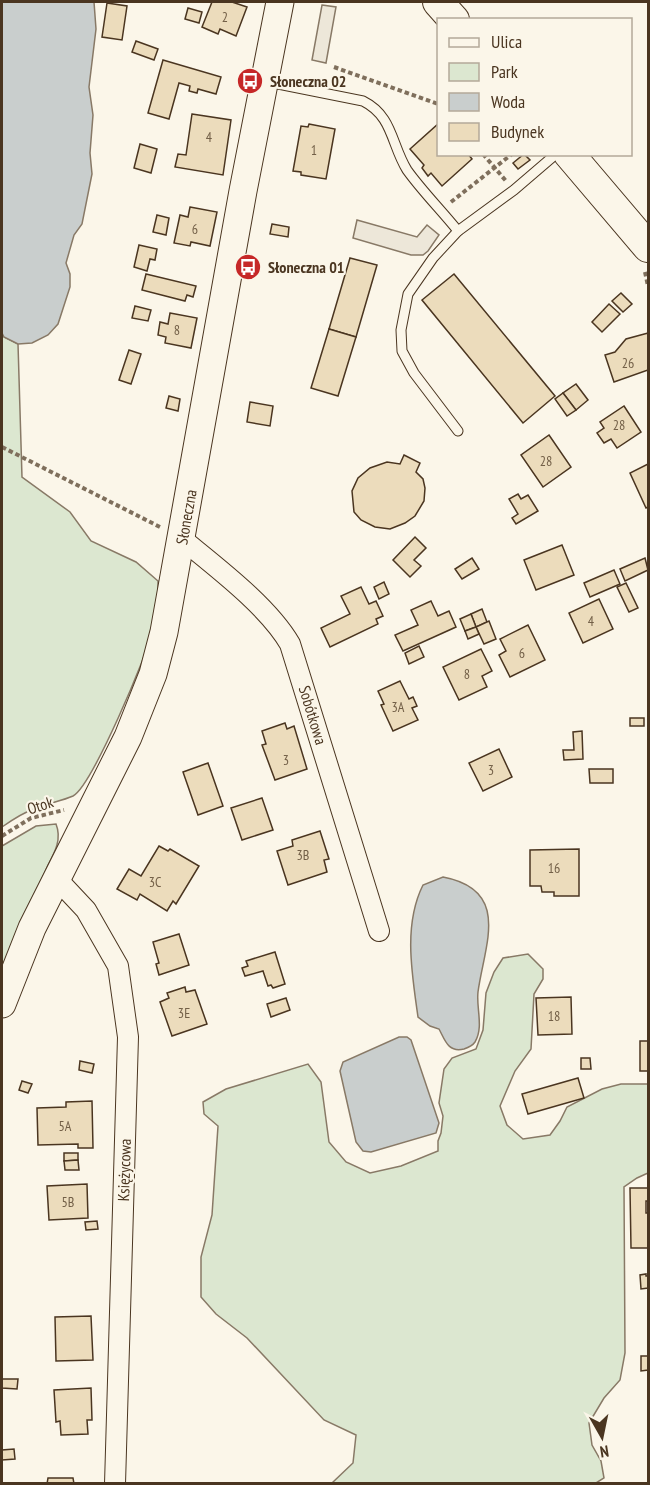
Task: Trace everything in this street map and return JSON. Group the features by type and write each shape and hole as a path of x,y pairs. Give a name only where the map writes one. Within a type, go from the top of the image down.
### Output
{"main road":[{"path":"438,2 452,18"},
{"path":"571,156 648,247"}],"street":[{"name":"Słoneczna","path":"2,1004 32,928 128,737 153,674 164,632 182,539 280,2"},
{"name":"Sobótkowa","path":"182,539 252,600 278,627 290,644 379,931"},
{"name":"Księżycowa","path":"56,878 86,910 118,966 128,1037 115,1484"}],"lane":[{"path":"264,81 363,101 374,106 386,122 399,156 408,171 458,231"},
{"path":"458,432 414,373 402,351 401,330 408,294 433,258 458,231 514,190 554,156"}],"path":[{"path":"334,67 437,104"},
{"path":"485,156 514,190"},
{"path":"441,210 510,156"},
{"path":"2,447 182,539"},
{"name":"Otok","path":"2,836 31,818 47,813 63,810 89,813"}],"green space":[{"path":"2,333 4,337 18,344 22,477 70,512 91,541 136,562 158,581 158,599 150,641 131,689 82,787 73,796 30,811 2,827"},
{"path":"56,824 58,840 55,850 2,970 2,846 36,826"},
{"path":"528,954 543,969 543,979 534,994 531,1049 515,1071 500,1106 507,1125 523,1139 550,1135 567,1107 602,1089 621,1084 648,1084 648,1173 624,1187 625,1353 620,1380 604,1398 589,1423 592,1445 601,1461 604,1478 596,1483 332,1483 353,1463 356,1435 324,1420 247,1338 216,1314 201,1297 201,1257 212,1215 218,1126 204,1114 203,1102 226,1089 308,1064 321,1082 329,1142 346,1162 370,1173 401,1166 438,1151 443,1116 439,1103 444,1069 452,1058 476,1049 483,1030 486,993 494,972 503,958"}],"shaded area":[{"path":"322,5 336,7 326,63 312,60"},
{"path":"357,220 417,237 427,225 439,235 423,255 411,255 353,238"}],"water":[{"path":"2,2 94,2 96,29 89,87 93,115 90,153 92,174 82,224 74,235 66,263 70,274 70,287 58,324 48,335 32,343 18,344 4,337 2,333"},
{"path":"443,877 465,884 478,894 486,907 489,922 478,992 478,1036 471,1045 459,1050 448,1045 439,1029 430,1026 418,1017 412,967 411,933 417,900 423,885"},
{"path":"399,1037 407,1037 411,1040 439,1123 436,1133 371,1152 363,1151 356,1142 340,1071 343,1062"}],"building":[{"path":"212,2 232,2 247,7 236,36 220,29 218,34 202,27"},
{"path":"107,3 127,6 122,40 102,37"},
{"path":"188,8 202,12 199,23 185,19"},
{"path":"136,41 158,49 154,60 132,52"},
{"path":"163,60 221,77 216,94 198,89 197,93 189,91 190,86 179,83 169,119 148,113"},
{"path":"192,114 231,120 223,175 175,167 178,154 186,155"},
{"path":"309,124 335,129 326,179 301,175 301,172 293,171 301,126 308,127"},
{"path":"437,125 437,156 470,156 472,159 442,186 431,173 428,176 422,168 424,165 410,149"},
{"path":"140,144 157,149 151,173 134,168"},
{"path":"522,156 526,156 530,160 518,169 513,163"},
{"path":"190,207 217,212 210,246 191,242 190,246 174,243 180,215 188,217"},
{"path":"157,215 169,218 166,235 153,232"},
{"path":"272,224 289,227 288,237 270,234"},
{"path":"139,245 157,249 155,260 150,259 147,271 134,267"},
{"path":"350,258 377,265 356,337 329,329"},
{"path":"146,274 196,286 193,297 187,295 185,301 142,290"},
{"path":"454,274 555,396 523,423 422,300"},
{"path":"621,293 632,304 623,312 612,301"},
{"path":"609,304 620,314 602,332 592,322"},
{"path":"135,306 151,310 148,321 132,318"},
{"path":"170,313 197,318 191,348 165,343 166,337 158,335 160,322 168,324"},
{"path":"329,329 356,337 338,396 311,388"},
{"path":"648,333 648,370 614,382 605,355 615,352 626,339"},
{"path":"129,350 141,354 131,384 119,380"},
{"path":"576,384 588,400 576,410 563,393"},
{"path":"563,393 576,410 567,416 555,399"},
{"path":"169,396 180,399 178,411 166,408"},
{"path":"250,402 273,406 270,426 247,422"},
{"path":"624,406 641,432 617,448 611,439 604,443 597,433 604,428 600,422"},
{"path":"549,435 571,467 543,487 521,455"},
{"path":"404,455 420,463 416,472 423,479 425,488 424,501 415,516 390,529 375,527 361,520 354,512 352,491 358,478 370,468 387,462 400,464"},
{"path":"648,464 648,507 646,508 630,473"},
{"path":"518,494 521,499 528,495 538,511 516,524 512,518 518,514 509,499"},
{"path":"415,537 426,548 414,560 421,566 410,577 393,560"},
{"path":"562,545 574,575 536,590 524,560"},
{"path":"472,558 479,569 462,579 455,569"},
{"path":"645,558 648,570 625,581 620,569"},
{"path":"614,570 620,584 590,597 584,583"},
{"path":"384,582 389,594 379,599 374,587"},
{"path":"626,583 638,608 629,612 617,587"},
{"path":"361,587 369,604 376,601 383,616 376,619 378,624 330,647 321,628 350,614 341,596"},
{"path":"599,599 613,629 583,643 569,613"},
{"path":"431,601 438,616 449,611 456,627 403,651 395,635 418,625 411,610"},
{"path":"482,609 487,622 476,627 471,614"},
{"path":"471,614 476,627 465,631 460,619"},
{"path":"489,621 496,639 484,644 476,627"},
{"path":"528,625 545,660 510,677 499,655 506,651 500,639"},
{"path":"476,627 479,634 468,639 465,631"},
{"path":"419,646 424,657 409,664 405,653"},
{"path":"481,649 492,671 482,676 487,687 459,700 443,667"},
{"path":"400,681 409,699 413,697 417,706 412,708 418,720 393,731 381,705 384,704 378,691"},
{"path":"630,718 644,718 644,726 630,726"},
{"path":"285,723 287,729 294,726 307,769 275,780 262,745 266,744 262,731"},
{"path":"582,731 583,759 564,760 563,750 574,750 573,732"},
{"path":"499,749 512,777 483,791 469,763"},
{"path":"208,763 223,806 198,815 183,772"},
{"path":"589,769 613,769 613,783 590,783"},
{"path":"262,798 273,830 242,840 231,808"},
{"path":"320,831 329,859 324,860 327,872 288,885 277,851 293,846 292,840"},
{"path":"159,846 168,851 170,849 199,866 176,904 173,901 167,911 140,894 137,900 117,889 129,869 141,876"},
{"path":"579,849 579,896 554,896 554,892 542,892 541,886 530,886 530,850"},
{"path":"179,934 189,965 159,975 156,964 159,963 153,942"},
{"path":"275,952 285,984 273,988 271,985 268,986 263,971 245,976 242,968 248,966 246,961"},
{"path":"185,987 186,992 195,990 207,1024 172,1036 160,1002 169,998 167,993"},
{"path":"571,997 572,1034 538,1035 536,998"},
{"path":"286,998 290,1010 271,1017 267,1004"},
{"path":"640,1041 648,1041 648,1071 640,1071"},
{"path":"581,1058 590,1058 591,1069 581,1069"},
{"path":"80,1061 94,1064 92,1073 79,1070"},
{"path":"578,1078 584,1098 528,1114 522,1094"},
{"path":"22,1081 32,1084 28,1093 19,1090"},
{"path":"92,1101 93,1148 78,1148 78,1144 38,1145 37,1108 66,1107 66,1102"},
{"path":"64,1153 78,1153 78,1160 64,1161"},
{"path":"78,1160 79,1170 65,1170 64,1161"},
{"path":"87,1184 88,1218 49,1220 47,1186"},
{"path":"630,1188 648,1188 646,1213 648,1213 648,1248 631,1248"},
{"path":"97,1221 98,1229 86,1230 85,1222"},
{"path":"646,1274 648,1288 641,1289 640,1275"},
{"path":"91,1316 93,1360 56,1361 55,1317"},
{"path":"641,1356 648,1356 648,1370 641,1371"},
{"path":"2,1379 18,1379 17,1389 2,1388"},
{"path":"91,1388 92,1420 87,1420 88,1434 61,1435 60,1421 56,1422 54,1390"},
{"path":"14,1449 15,1459 2,1460 2,1450"},
{"path":"48,1478 73,1478 74,1484 47,1484"}],"place":[{"name":"Słoneczna 02","path":"250,81"},
{"name":"Słoneczna 01","path":"248,267"}]}
